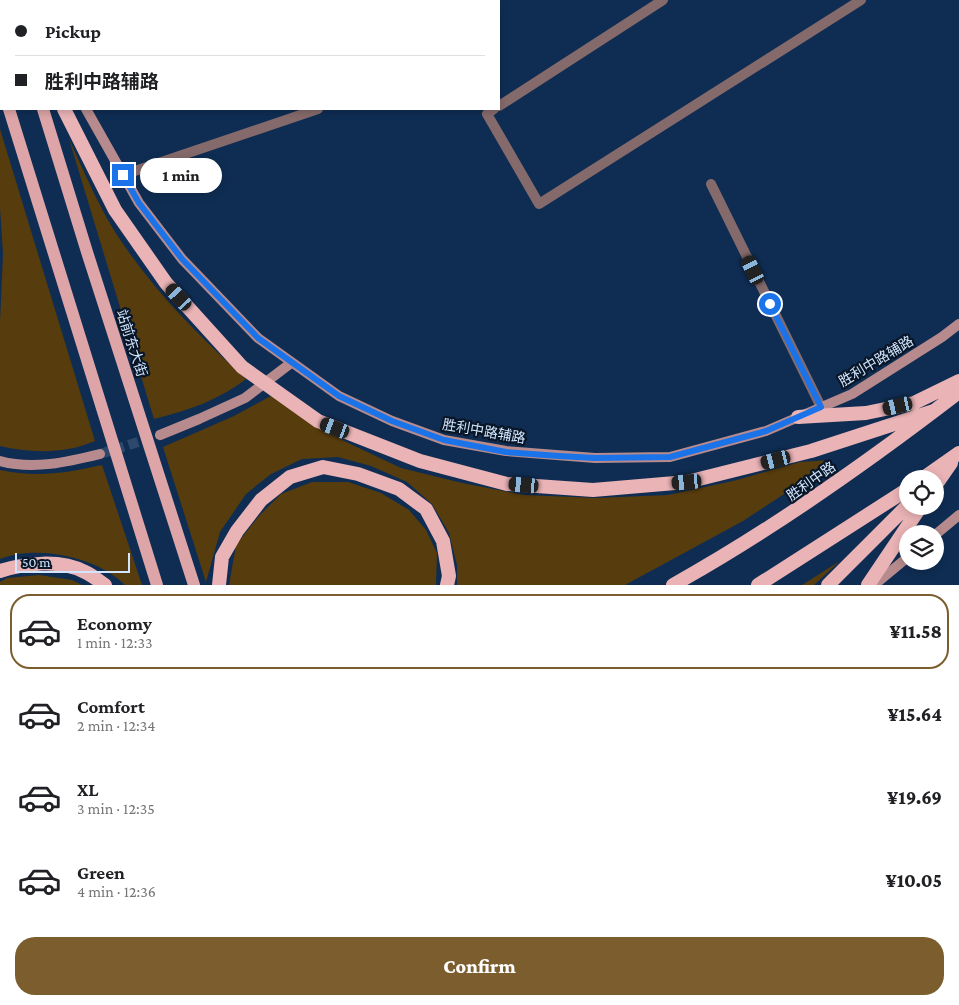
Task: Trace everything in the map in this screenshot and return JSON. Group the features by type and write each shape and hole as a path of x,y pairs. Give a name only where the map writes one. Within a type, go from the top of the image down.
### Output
{"highway":[{"path":"64,110 114,210 166,283 242,367 318,421 420,461 507,484 593,490 687,482 811,451 934,411"},
{"path":"798,417 823,411 866,413 914,403 959,382"},
{"name":"胜利中路","path":"673,585 710,565 794,512 885,449 959,392"},
{"path":"935,470 957,454"},
{"path":"942,470 957,454"},
{"path":"944,473 957,454"},
{"path":"219,585 222,557 237,531 261,500 290,477 323,467 358,474 399,489 426,509 443,541 448,576 447,585"},
{"path":"758,585 899,495"},
{"path":"828,585 899,514"},
{"path":"868,585 915,515"},
{"path":"0,571 19,565 53,563 85,571 105,585"}],"main road":[{"path":"9,110 157,585"},
{"name":"站前东大街","path":"43,110 86,252 194,585"},
{"name":"胜利中路辅路","path":"87,110 139,203 182,259 258,338 339,396 392,421 444,440 506,452 595,458 670,457 766,431 798,417"},
{"name":"胜利中路辅路","path":"823,411 942,337 959,324"},
{"path":"160,435 245,398 291,363"},
{"path":"0,461 39,465 66,463 100,454"},
{"path":"944,528 959,515"},
{"path":"874,585 899,564"}],"street":[{"path":"500,105 663,0"},
{"path":"493,110 487,114 539,204 861,0"},
{"path":"123,175 315,110"},
{"path":"711,184 823,411"}],"shaded area":[{"path":"0,129 95,441 75,448 42,451 0,446 0,322 3,254 0,208"},
{"path":"69,139 113,229 149,279 179,314 246,379 214,399 154,419"},
{"path":"271,396 346,442 401,468 462,483 525,495 596,498 668,495 733,481 800,462 831,460 819,471 743,521 625,585 457,585 457,565 449,533 432,504 407,482 371,466 338,457 302,459 271,474 246,494 220,532 206,582 163,447 234,416"},
{"path":"102,465 142,585 125,585 99,567 66,556 31,553 0,559 0,470 39,474"},
{"path":"312,482 348,482 381,493 409,510 426,530 437,553 436,585 229,585 236,545 259,516 281,494"},
{"path":"840,561 814,585 802,585"},
{"path":"39,575 72,580 82,585 0,585 0,582 7,578"}],"tunnel":[{"path":"100,454 160,435"}],"route":[{"path":"123,175 139,203 182,259 258,338 339,396 392,421 444,440 506,452 559,456 595,458 670,457 766,431 821,407 770,304"}]}
